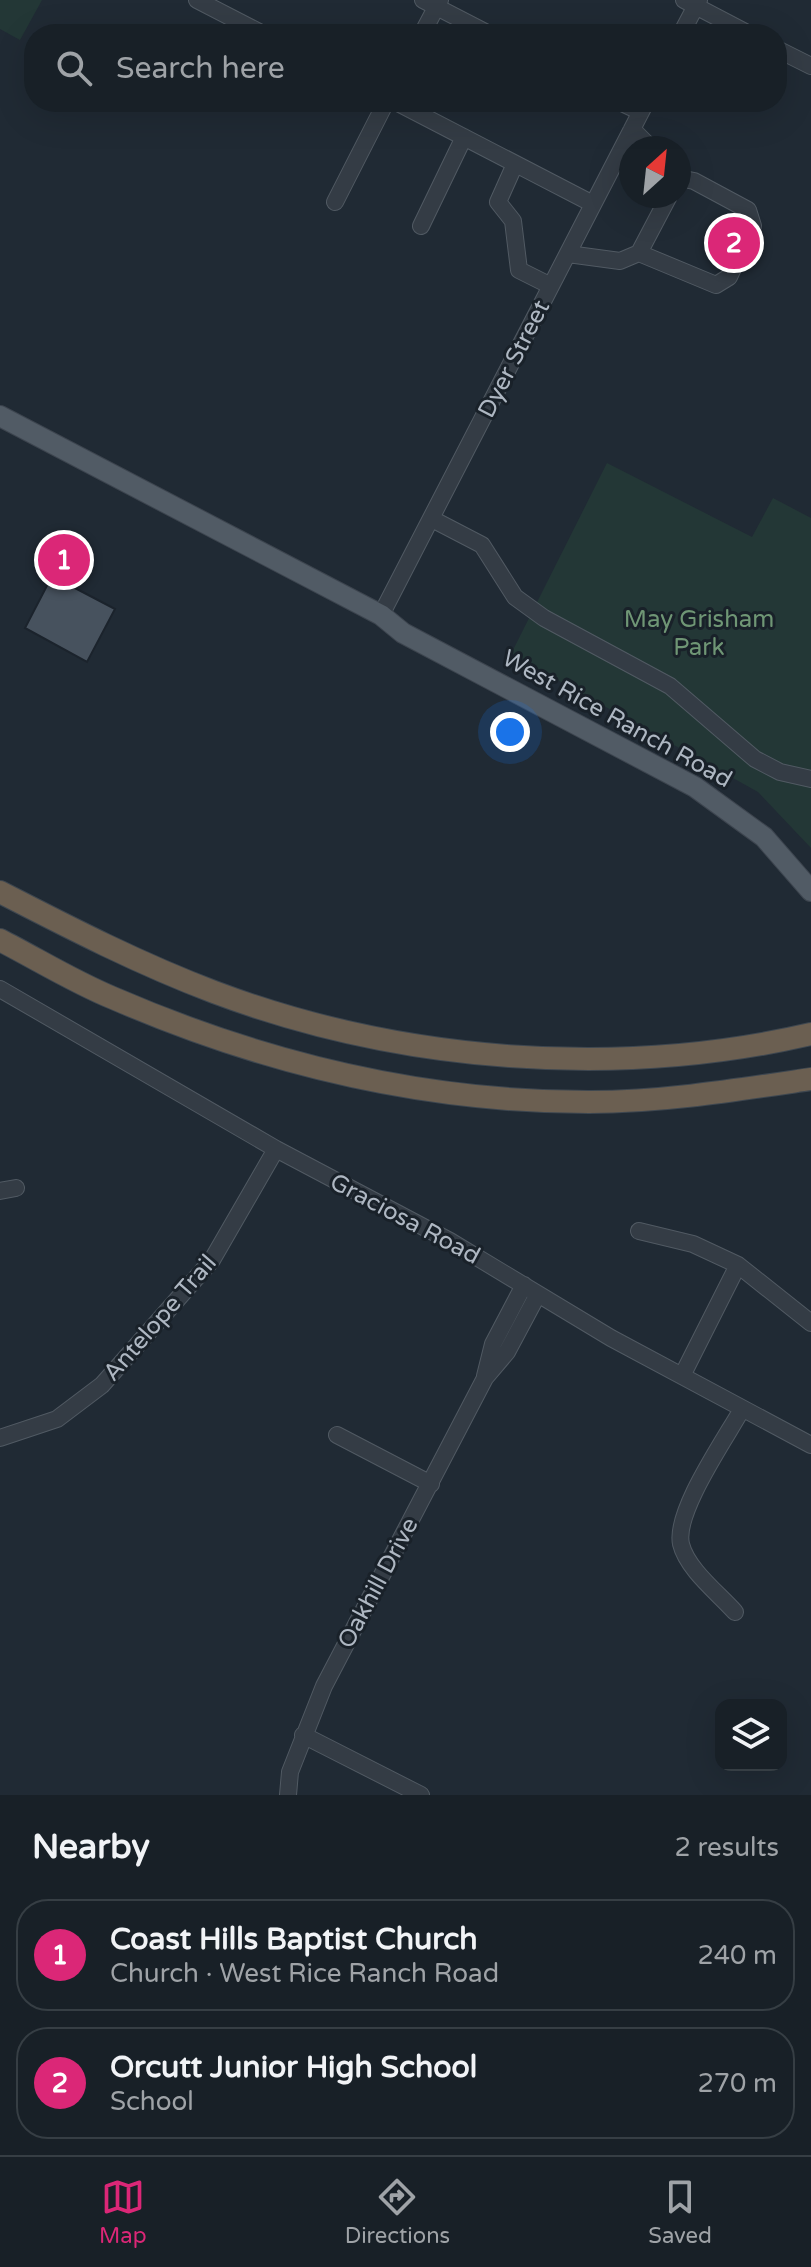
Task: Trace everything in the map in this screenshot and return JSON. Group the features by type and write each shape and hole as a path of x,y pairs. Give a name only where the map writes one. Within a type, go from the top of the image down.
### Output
{"highway":[{"path":"0,892 116,952 216,993 300,1019 403,1043 491,1054 589,1059 681,1053 811,1034"},
{"path":"0,940 111,998 218,1039 285,1061 394,1084 482,1097 588,1102 662,1098 811,1079"}],"main road":[{"name":"West Rice Ranch Road","path":"0,416 381,615 403,633 695,787 764,837 811,891"},
{"name":"West Rice Ranch Road","path":"381,615 407,622 702,778 747,808 811,873"}],"street":[{"path":"197,0 244,24"},
{"path":"425,24 433,2 472,24"},
{"path":"685,24 693,2 732,24"},
{"path":"787,54 811,66"},
{"path":"335,202 381,112"},
{"path":"415,112 593,204"},
{"name":"Dyer Street","path":"381,615 640,112"},
{"path":"632,129 639,136"},
{"path":"421,226 464,137"},
{"path":"515,164 498,202 513,221 519,270 551,286"},
{"path":"639,253 716,285 729,277 753,226 748,210 691,180"},
{"path":"568,254 620,261 639,253 663,208"},
{"path":"432,519 482,545 515,597 544,618 670,686 755,759 780,772 811,779"},
{"name":"Graciosa Road","path":"0,989 276,1149 450,1241 682,1376 811,1445"},
{"name":"Antelope Trail","path":"0,1438 57,1419 102,1385 212,1260 276,1149"},
{"path":"639,1231 693,1244 738,1265 811,1323"},
{"path":"682,1376 738,1265"},
{"name":"Oakhill Drive","path":"288,1795 290,1772 324,1686 485,1378 507,1352 531,1290"},
{"path":"735,1612 687,1559 681,1530 697,1490 742,1409"},
{"path":"337,1435 431,1484"},
{"path":"303,1735 421,1795"}],"green space":[{"path":"0,0 42,0 29,24 24,24 20,40 0,29"},
{"name":"May Grisham Park","path":"607,463 752,537 773,498 811,518 811,848 758,792 511,654"}],"building":[{"path":"52,576 115,609 87,662 25,628"}],"place":[{"name":"Orcutt Junior High School","path":"734,243"},
{"name":"Coast Hills Baptist Church","path":"64,560"}]}
